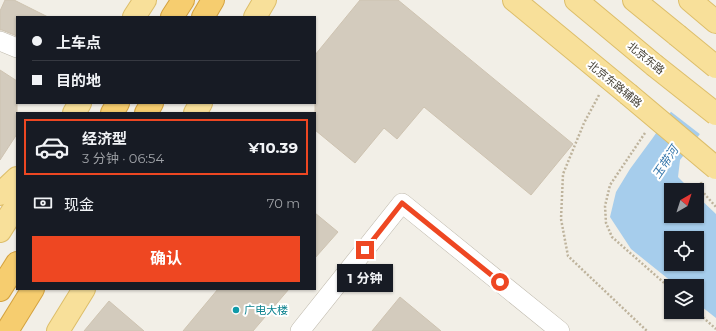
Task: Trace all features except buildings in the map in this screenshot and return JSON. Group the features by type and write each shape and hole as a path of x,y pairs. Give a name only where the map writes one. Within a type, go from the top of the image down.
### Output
{"highway":[{"path":"173,16 183,0"},
{"path":"204,16 213,0"},
{"path":"0,290 16,265"},
{"path":"6,331 32,290"}],"main road":[{"path":"135,16 145,0"},
{"name":"北京东路辅路","path":"514,0 716,168"},
{"name":"北京东路","path":"576,0 716,114"},
{"path":"634,0 716,67"},
{"path":"690,1 716,22"},
{"path":"0,194 16,179"},
{"path":"0,231 16,206"},
{"path":"58,331 83,290"}],"street":[{"path":"0,41 16,48"},
{"path":"300,331 402,203 560,331"}],"path":[{"path":"607,78 584,123 563,174 561,219 568,256 647,331"},
{"path":"647,130 610,185 605,206 606,223 612,237 664,283"},
{"path":"704,318 716,329"}],"water":[{"name":"玉带河","path":"716,47 716,113 680,160 678,177 684,183 664,183 664,223 704,223 704,203 716,214 716,318 704,309 704,279 668,279 631,249 610,217 616,192 630,169"}],"pier":[{"path":"716,45 716,116 701,135 670,111"}],"place":[{"name":"广电大楼","path":"236,310"}],"route":[{"path":"365,250 402,203 500,282"}]}
